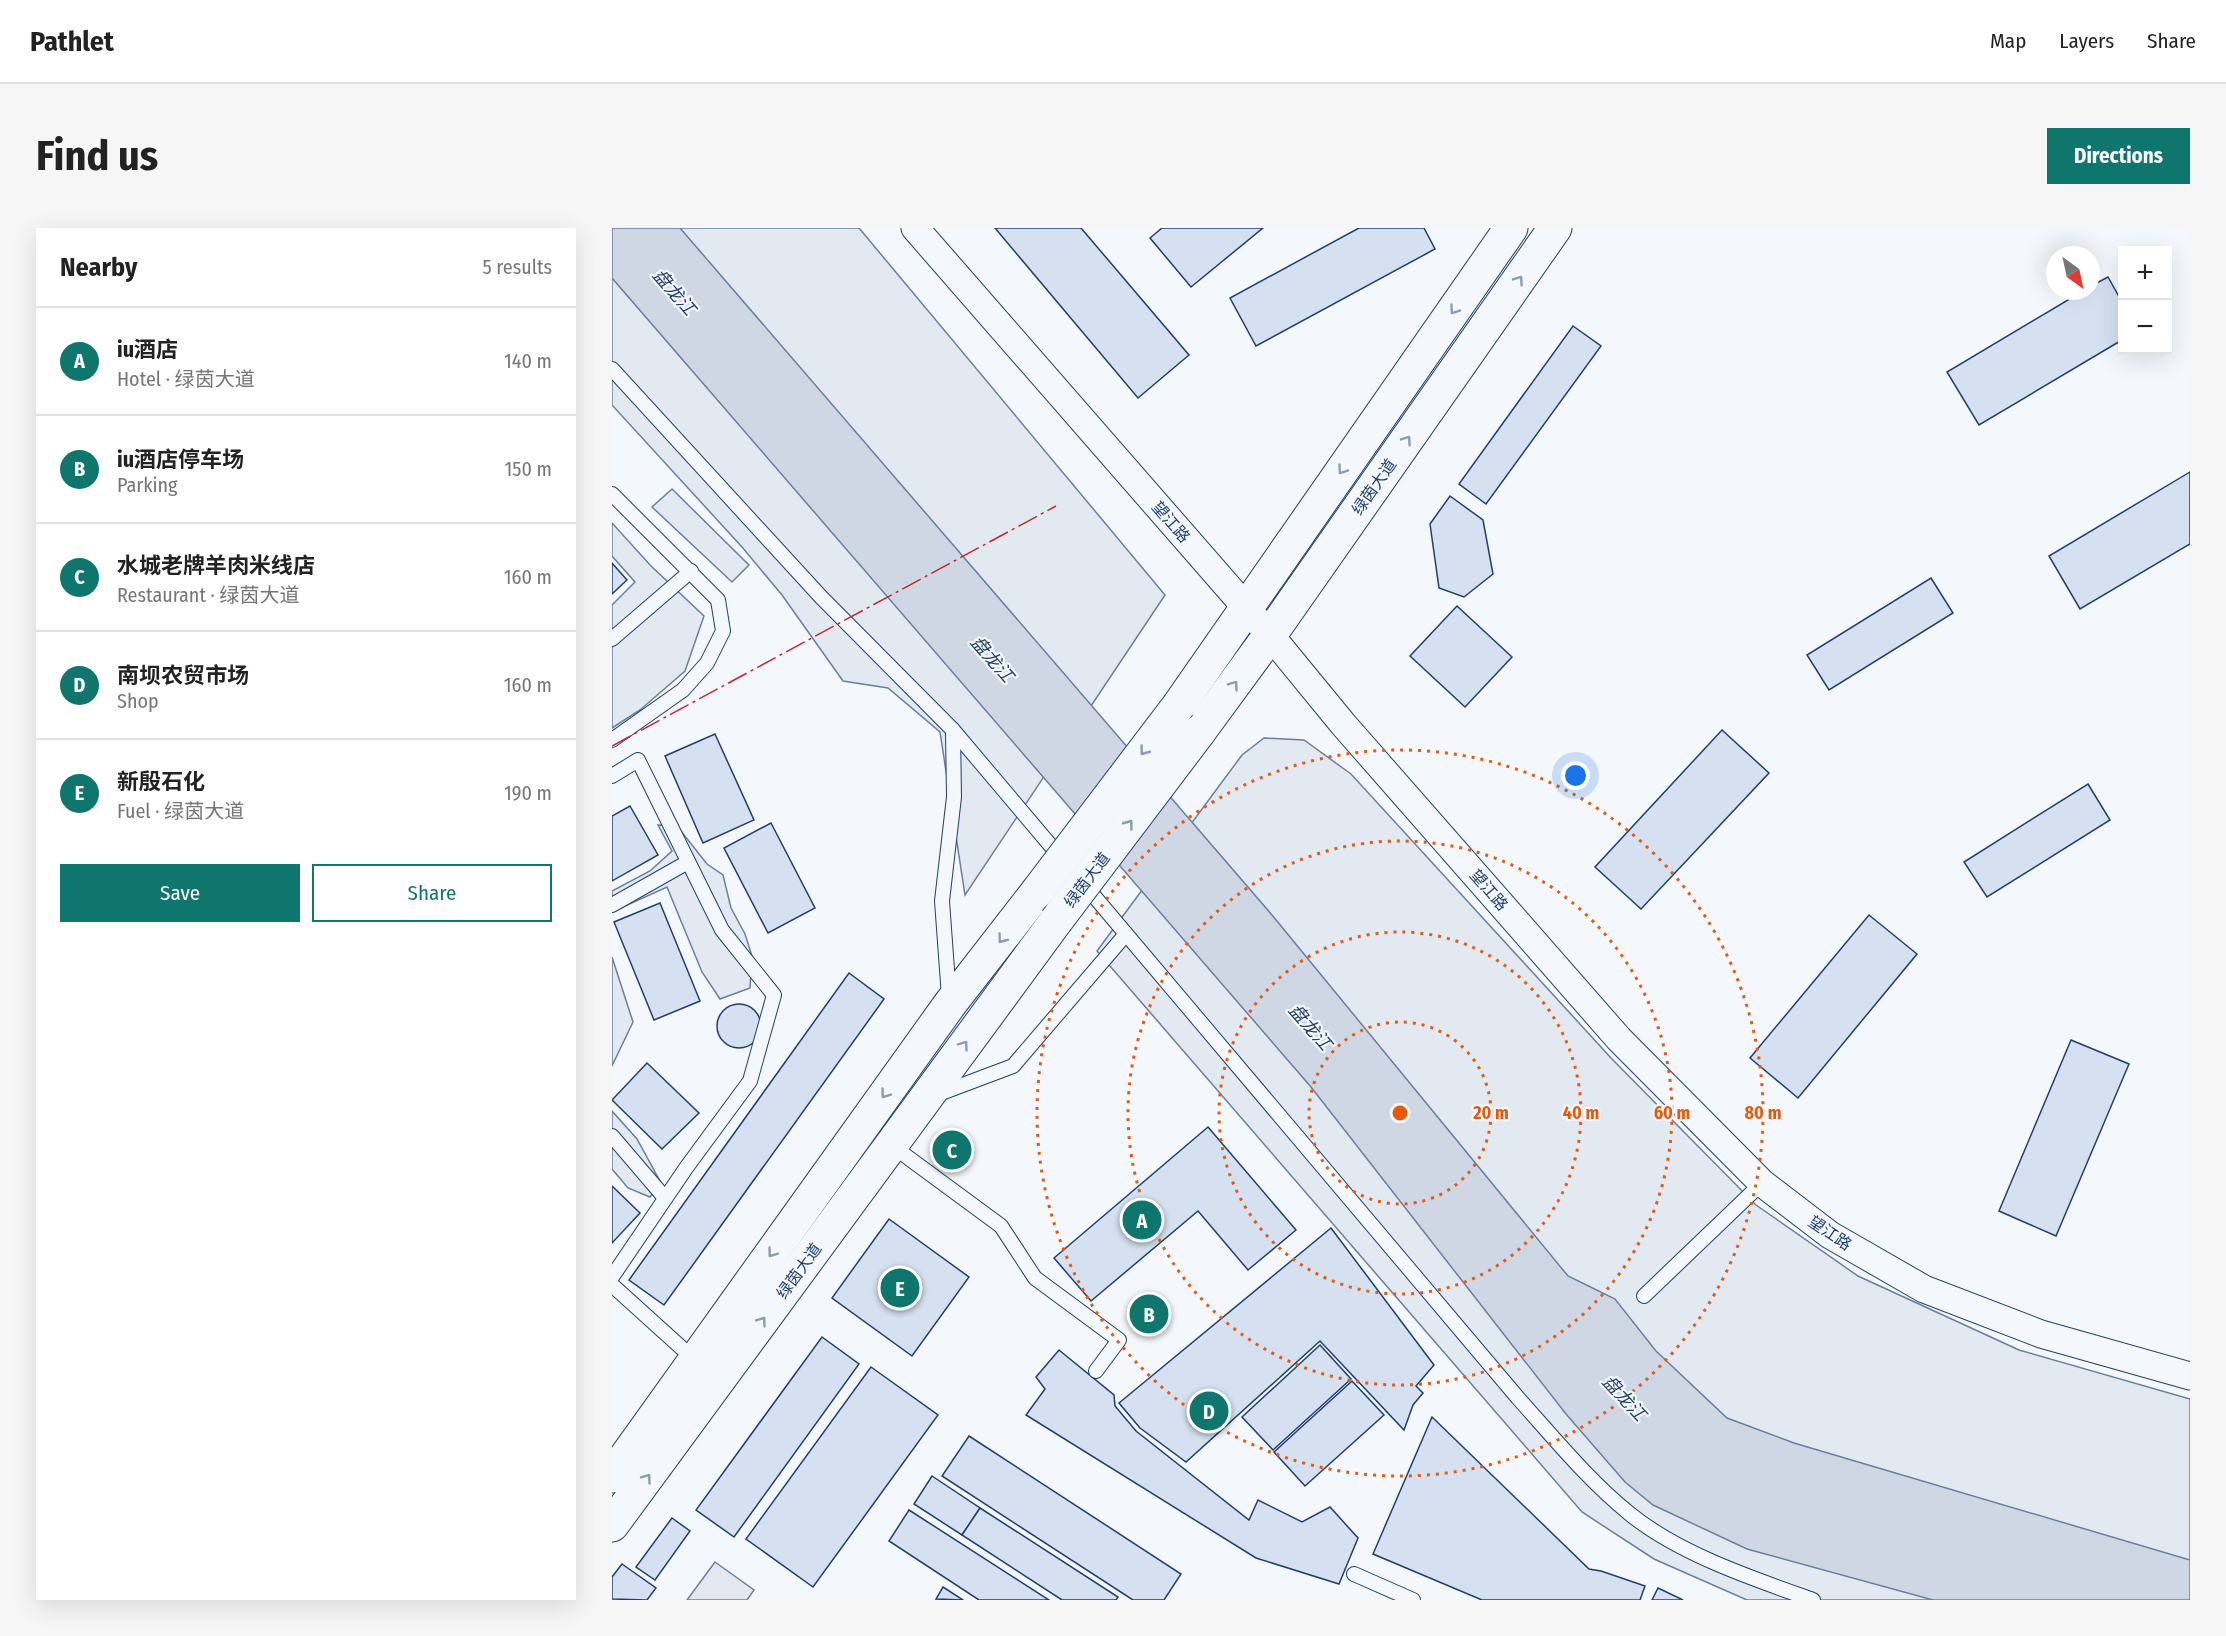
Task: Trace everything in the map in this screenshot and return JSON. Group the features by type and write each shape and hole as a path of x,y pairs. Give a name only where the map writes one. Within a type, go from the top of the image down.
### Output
{"main road":[{"name":"绿茵大道","path":"612,1476 950,1004 1179,705 1511,228"},
{"name":"绿茵大道","path":"612,1525 1056,921 1270,635 1555,228"}],"street":[{"name":"望江路","path":"915,228 1270,635 1343,724 1619,1038 1762,1183 1830,1235 1924,1289 2040,1334 2190,1376"}],"lane":[{"path":"612,369 821,597 953,730 1518,1398 1592,1481 1632,1516 1698,1555 1813,1600"},
{"path":"612,494 718,600 723,631 707,663 683,690 612,740"},
{"path":"612,639 691,571"},
{"path":"950,1004 942,902 954,797 953,730"},
{"path":"612,776 638,760 722,930 774,995 750,1081 665,1198 612,1277"},
{"path":"612,905 688,862"},
{"path":"924,1100 1013,1066 1126,934"},
{"path":"612,1136 665,1198"},
{"path":"891,1145 1001,1226 1035,1278 1119,1341 1096,1371"},
{"path":"1644,1296 1762,1183"},
{"path":"612,1285 695,1360"},
{"path":"1354,1574 1413,1600"}],"shaded area":[{"path":"612,228 859,228 1165,595 965,895 940,732 888,688 843,681 782,595 742,547 612,405"},
{"path":"672,489 749,565 732,582 652,507"},
{"path":"612,523 651,566 704,616 685,671 640,710 612,728 612,605 635,582 612,556"},
{"path":"1264,738 1304,740 1351,774 1611,1058 1756,1205 1858,1276 2019,1350 2190,1399 2190,1600 1747,1600 1654,1559 1582,1512 1097,951 1242,755"},
{"path":"658,825 677,826 707,864 723,875 731,908 745,934 752,956 750,988 720,999 702,972 667,887 612,912 612,891 650,871 672,851"},
{"path":"612,957 633,1022 612,1066"},
{"path":"612,1111 637,1139 661,1183 650,1197 628,1188 612,1169"},
{"path":"715,1562 754,1590 747,1600 687,1600"}],"water":[{"name":"盘龙江","path":"612,228 680,228 1272,915 1568,1276 1615,1299 1656,1351 1727,1418 1794,1443 2190,1560 2190,1600 1933,1600 1747,1549 1653,1505 1625,1482 1566,1414 1311,1087 612,278"}],"building":[{"path":"995,228 1081,228 1189,355 1138,398"},
{"path":"1162,228 1263,228 1191,287 1150,238"},
{"path":"1359,228 1424,228 1435,249 1256,346 1230,298"},
{"path":"2108,277 2118,295 2118,342 1979,425 1947,372 2068,300 2100,300 2100,281"},
{"path":"1573,326 1601,346 1486,504 1459,484"},
{"path":"2190,472 2190,544 2080,609 2049,556"},
{"path":"1450,496 1483,520 1493,574 1464,597 1439,588 1430,524"},
{"path":"612,563 627,580 612,594"},
{"path":"1931,578 1953,613 1829,690 1807,655"},
{"path":"1457,606 1512,657 1465,707 1410,656"},
{"path":"1722,730 1769,773 1641,909 1595,867"},
{"path":"715,734 754,820 703,843 665,756"},
{"path":"2088,784 2110,820 1987,897 1964,862"},
{"path":"630,806 658,855 612,881 612,816"},
{"path":"771,823 815,908 768,933 724,848"},
{"path":"660,903 700,1001 654,1020 614,922"},
{"path":"1869,915 1917,954 1798,1098 1750,1058"},
{"path":"849,973 884,999 664,1305 629,1280"},
{"path":"739,1004 754,1011 761,1026 754,1041 739,1048 724,1041 717,1026 724,1011"},
{"path":"2071,1040 2129,1064 2056,1236 1999,1211"},
{"path":"647,1063 699,1113 662,1149 612,1100"},
{"path":"1208,1127 1296,1230 1248,1270 1198,1211 1091,1301 1054,1258"},
{"path":"612,1186 640,1213 612,1243"},
{"path":"889,1219 969,1277 912,1356 832,1298"},
{"path":"1331,1228 1434,1365 1416,1386 1423,1393 1413,1405 1404,1430 1320,1341 1186,1462 1140,1428 1119,1403"},
{"path":"822,1337 859,1364 734,1537 696,1510"},
{"path":"1320,1345 1351,1379 1273,1450 1242,1417"},
{"path":"1059,1350 1114,1395 1115,1406 1136,1431 1249,1520 1258,1500 1302,1522 1330,1507 1358,1538 1339,1584 1256,1558 1026,1415 1045,1389 1036,1377"},
{"path":"871,1367 938,1415 813,1587 746,1539"},
{"path":"1352,1381 1384,1415 1305,1486 1274,1452"},
{"path":"1432,1417 1589,1569 1645,1586 1640,1600 1482,1600 1373,1554"},
{"path":"969,1436 1181,1574 1164,1600 1133,1600 942,1476"},
{"path":"932,1476 980,1508 962,1535 914,1504"},
{"path":"980,1508 1118,1597 1116,1600 1062,1600 962,1535"},
{"path":"909,1510 1049,1600 979,1600 889,1541"},
{"path":"672,1518 690,1531 655,1580 636,1567"},
{"path":"622,1564 656,1588 647,1600 612,1599 612,1577"},
{"path":"943,1587 963,1600 936,1599"},
{"path":"1658,1588 1683,1600 1652,1600"}],"power":[{"path":"612,746 1056,506"}],"place":[{"name":"水城老牌羊肉米线店","path":"952,1150"},
{"name":"iu酒店","path":"1142,1220"},
{"name":"新殷石化","path":"900,1288"},
{"name":"iu酒店停车场","path":"1149,1314"},
{"name":"南坝农贸市场","path":"1209,1411"}]}
